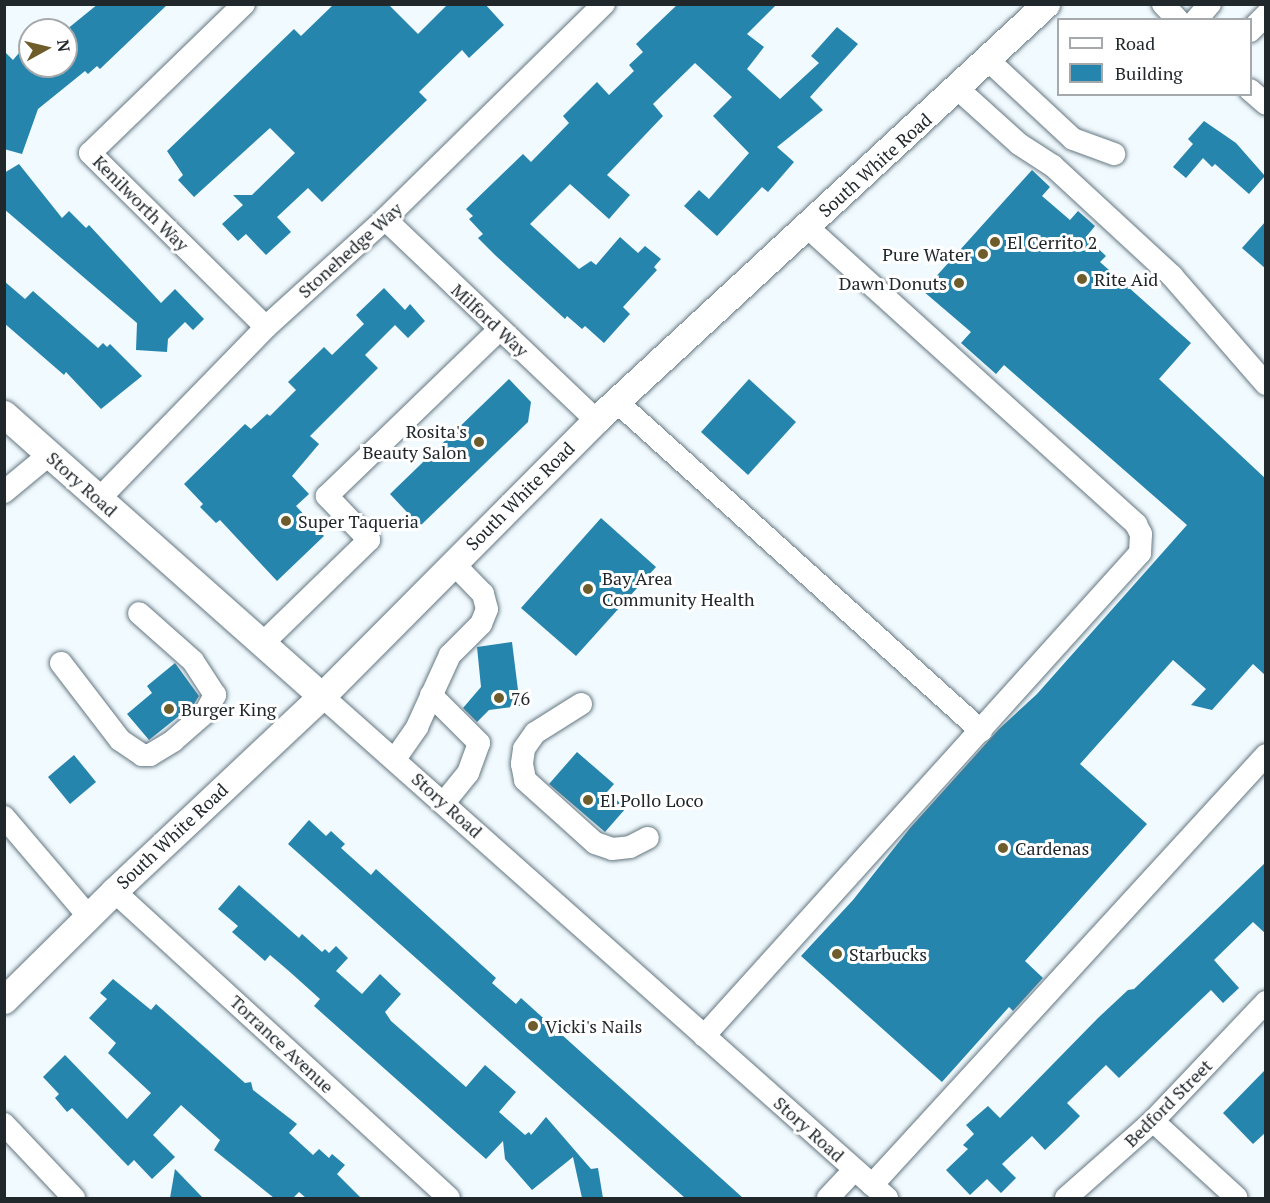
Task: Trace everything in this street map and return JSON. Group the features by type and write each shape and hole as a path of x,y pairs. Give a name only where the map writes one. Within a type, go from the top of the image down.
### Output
{"main road":[{"name":"South White Road","path":"4,1000 114,891 322,696 596,420 958,89 1046,4"},
{"name":"Story Road","path":"4,414 322,696"}],"street":[{"name":"Kenilworth Way","path":"244,4 90,153 266,327"},
{"name":"Stonehedge Way","path":"99,499 266,327 385,219 604,4"},
{"path":"1163,4 1176,18"},
{"path":"1198,18 1210,4"},
{"path":"1252,30 1266,15"},
{"path":"988,60 1073,139 1114,154"},
{"path":"958,89 1019,144 1053,166 1172,276 1266,384"},
{"path":"1252,91 1266,104"},
{"name":"Milford Way","path":"385,219 596,420"},
{"path":"704,1036 1140,553 1141,534 1136,524 807,228"},
{"path":"263,643 369,540 327,496 499,330"},
{"path":"616,401 981,731"},
{"path":"4,492 50,454"},
{"path":"395,759 417,727 450,655 482,624 487,609 483,594 453,563"},
{"path":"61,663 120,740 142,755 150,755 173,741 206,713 215,694 193,661 139,613"},
{"path":"431,695 479,743 468,773 444,803"},
{"name":"Story Road","path":"322,696 879,1192"},
{"path":"581,704 535,733 524,749 522,764 525,780 595,843 612,849 630,847 648,838"},
{"path":"879,1192 1266,755"},
{"path":"4,817 88,917"},
{"name":"Torrance Avenue","path":"114,891 449,1198"},
{"name":"Bedford Street","path":"1066,1198 1153,1121 1266,1002"},
{"path":"1153,1121 1236,1197"},
{"path":"4,1124 74,1198"},
{"path":"828,1198 854,1170"}],"building":[{"path":"98,4 168,4 100,69 97,66 88,74 85,71 78,77 78,20"},
{"path":"334,4 388,4 418,34 448,4 485,4 504,25 469,58 462,50 419,92 427,100 322,202 308,188 277,217 291,232 266,255 246,234 238,241 222,224 243,205 233,195 252,195 295,153 270,128 194,197 178,180 183,175 167,151 294,29 301,36"},
{"path":"678,4 777,4 747,34 764,47 747,69 780,99 819,63 811,56 837,27 858,44 810,97 823,110 777,147 794,162 768,192 762,187 717,236 684,206 699,190 709,199 749,153 713,116 732,97 695,63 653,104 663,116 607,175 630,195 609,219 570,184 530,224 579,269 591,261 596,265 620,237 638,253 645,246 661,259 654,267 657,270 623,307 630,314 604,343 585,326 582,329 567,316 565,319 495,255 478,238 483,234 469,219 473,216 466,209 523,154 531,162 569,123 563,116 597,82 609,95 634,71 629,65 643,52 636,44"},
{"path":"4,51 13,60 18,54 18,78 76,78 38,109 22,154 4,149"},
{"path":"1204,121 1236,143 1265,176 1249,194 1215,164 1212,167 1203,158 1186,178 1173,167 1193,144 1188,139"},
{"path":"19,164 62,218 69,211 86,228 89,225 161,303 175,289 204,319 193,330 185,322 168,339 167,352 136,350 137,323 4,209 4,173"},
{"path":"1032,170 1050,187 1042,196 1070,220 1078,211 1095,226 1086,237 1106,256 1100,262 1191,343 1159,379 1266,479 1266,676 1253,664 1212,710 1191,705 1206,689 1173,660 1080,764 1147,824 1025,961 1043,978 1013,1011 1009,1007 942,1082 801,956 853,900 910,828 999,729 1037,694 1187,525 1004,365 996,374 961,343 971,332 923,291"},
{"path":"1266,221 1266,269 1242,248"},
{"path":"4,281 25,299 33,291 98,348 103,343 107,347 110,344 142,376 101,409 66,372 64,375 4,323"},
{"path":"384,288 405,310 410,304 425,321 408,338 395,325 365,355 378,368 310,436 319,444 292,476 309,494 296,506 324,536 277,581 220,520 216,523 200,507 203,504 184,484 245,424 251,429 267,414 270,416 296,390 288,382 324,347 332,355 364,324 356,315"},
{"path":"509,379 531,402 528,422 420,526 390,494"},
{"path":"749,379 796,422 748,475 701,432"},
{"path":"601,518 656,567 576,656 521,608"},
{"path":"512,642 520,706 489,710 477,722 463,708 481,687 477,647"},
{"name":"Burger King","path":"175,663 199,696 194,704 149,740 127,714 152,693 147,686"},
{"name":"El Pollo Loco","path":"577,752 614,784 607,792 626,808 605,832 549,784"},
{"path":"74,755 96,782 70,804 48,777"},
{"path":"309,820 326,836 331,831 345,844 341,848 371,875 376,869 496,978 492,983 516,1004 521,998 743,1198 685,1198 288,844"},
{"path":"1266,862 1266,934 1253,922 1214,960 1239,988 1223,1003 1211,990 1119,1078 1106,1065 1067,1103 1080,1116 1065,1131 1045,1150 1032,1136 1002,1164 1016,1178 1001,1193 987,1179 970,1195 946,1170 968,1149 963,1145 974,1134 966,1125 988,1106 1000,1118 1098,1018 1128,990 1134,989"},
{"path":"239,885 299,938 302,934 322,952 325,949 329,953 336,946 348,958 336,971 362,994 380,974 401,994 385,1012 391,1021 466,1087 485,1065 516,1092 499,1112 525,1135 529,1132 531,1135 546,1117 591,1169 598,1168 603,1198 582,1198 573,1157 532,1190 505,1159 503,1141 486,1159 314,1006 320,999 290,972 270,955 265,961 232,932 238,926 218,909"},
{"path":"113,979 151,1010 156,1004 245,1083 251,1082 253,1090 297,1124 289,1133 313,1155 319,1149 329,1158 332,1154 345,1165 337,1174 361,1198 306,1198 299,1192 293,1198 274,1198 214,1150 220,1140 181,1105 153,1135 175,1157 152,1179 134,1160 128,1166 72,1108 67,1112 55,1098 59,1094 43,1077 65,1055 127,1119 151,1093 108,1053 116,1043 89,1018 107,999 100,993"},
{"path":"1266,1069 1266,1132 1253,1144 1223,1113"},
{"path":"175,1169 203,1198 170,1198"}],"place":[{"name":"El Cerrito 2","path":"995,242"},
{"name":"Pure Water","path":"983,254"},
{"name":"Rite Aid","path":"1082,279"},
{"name":"Dawn Donuts","path":"959,283"},
{"name":"Rosita's Beauty Salon","path":"479,442"},
{"name":"Super Taqueria","path":"286,521"},
{"name":"Bay Area Community Health","path":"588,589"},
{"name":"76","path":"499,698"},
{"name":"Burger King","path":"169,709"},
{"name":"El Pollo Loco","path":"588,800"},
{"name":"Cardenas","path":"1003,848"},
{"name":"Starbucks","path":"837,954"},
{"name":"Vicki's Nails","path":"533,1026"}]}
